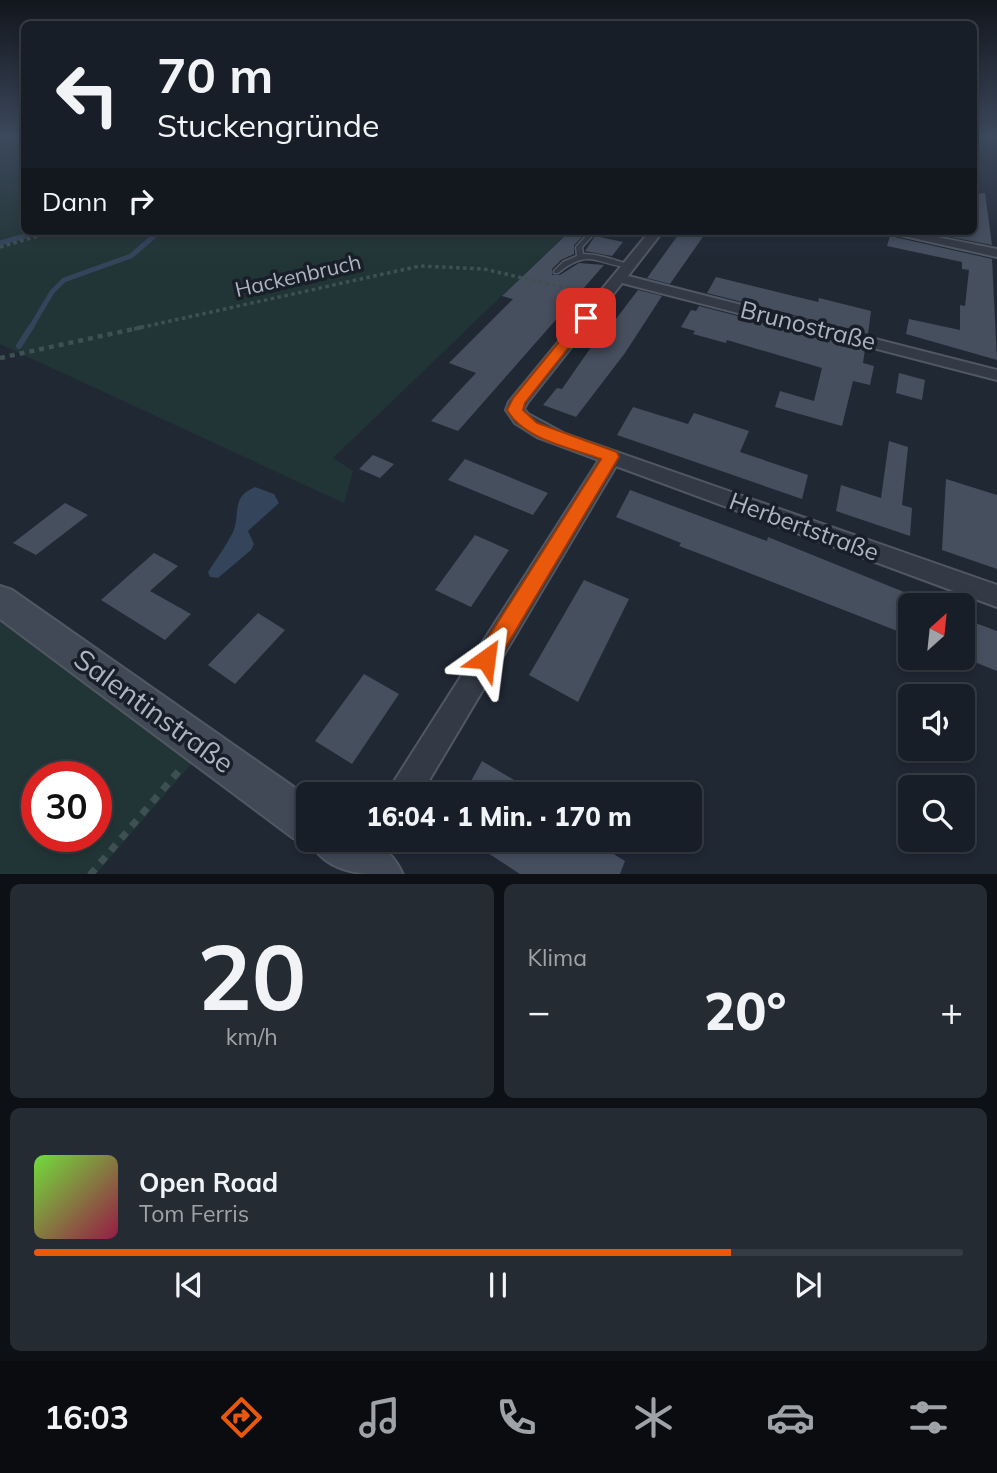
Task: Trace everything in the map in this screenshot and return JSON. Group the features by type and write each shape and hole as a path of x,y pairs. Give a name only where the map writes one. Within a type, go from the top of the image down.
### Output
{"street":[{"path":"603,297 654,235"},
{"path":"908,235 997,253"},
{"name":"Brunostraße","path":"623,272 997,375"},
{"name":"Herbertstraße","path":"603,297 518,401 515,410 531,427 997,596"},
{"path":"411,782 611,457"},
{"name":"Salentinstraße","path":"0,600 296,814"}],"lane":[{"path":"580,255 579,247 589,236"},
{"path":"555,272 569,259 580,255 623,272"}],"path":[{"path":"0,247 40,235"},
{"name":"Hackenbruch","path":"0,358 30,349 168,322 420,266 453,264 491,268 603,297"},
{"path":"90,874 201,745"}],"shaded area":[{"path":"0,177 21,177 21,235 565,235 333,458 353,471 344,503 0,344"},
{"path":"0,617 194,761 96,874 0,874"}],"water":[{"path":"255,487 274,494 279,503 248,531 254,544 251,550 218,578 210,577 208,572 235,527 239,501 247,491"}],"building":[{"path":"985,193 992,245 941,235 977,235 977,194"},
{"path":"566,235 584,235 574,245 574,254 561,260 552,269 552,275 560,275 579,263 604,265 458,431 431,421 476,373 449,363 513,299 502,296"},
{"path":"678,235 704,235 670,284 647,278"},
{"path":"595,236 623,242 612,256 585,251"},
{"path":"890,236 992,259 997,360 906,334 909,319 960,330 960,305 965,306 969,270 962,269 962,262 887,246"},
{"path":"716,277 818,302 819,298 871,311 868,334 707,293"},
{"path":"638,290 662,296 625,353 576,417 543,405 557,388 562,389 605,327 609,328"},
{"path":"699,306 865,349 863,363 874,366 870,385 853,381 842,426 775,407 780,391 814,401 822,368 727,340 726,343 693,334 695,331 681,327 691,310 696,311"},
{"path":"899,373 925,380 922,400 896,393"},
{"path":"633,407 688,424 694,413 749,431 740,452 808,475 802,499 617,435"},
{"path":"889,441 908,447 902,505 912,508 910,536 836,511 841,485 881,498"},
{"path":"373,455 394,464 380,478 359,469"},
{"path":"465,459 548,493 533,515 448,480"},
{"path":"946,479 997,495 997,569 942,550"},
{"path":"630,490 767,541 768,537 907,593 898,593 898,631 679,546 681,543 616,517"},
{"path":"65,503 88,515 36,555 13,543"},
{"path":"475,535 509,550 471,607 435,590"},
{"path":"154,553 178,566 150,591 191,614 165,640 101,600"},
{"path":"584,580 629,599 578,702 529,675"},
{"path":"258,613 285,630 235,684 208,665"},
{"path":"975,623 997,631 997,671 975,662"},
{"path":"364,674 399,694 352,764 315,741"},
{"path":"482,761 518,782 471,782"},
{"path":"486,852 610,852 625,861 620,874 520,874"}],"waterway":[{"path":"0,243 28,235"},
{"path":"30,329 52,292 64,280 131,256 155,235"},
{"path":"19,346 31,327"}],"route":[{"path":"486,659 611,457 531,427 515,410 518,401 586,318"}]}
